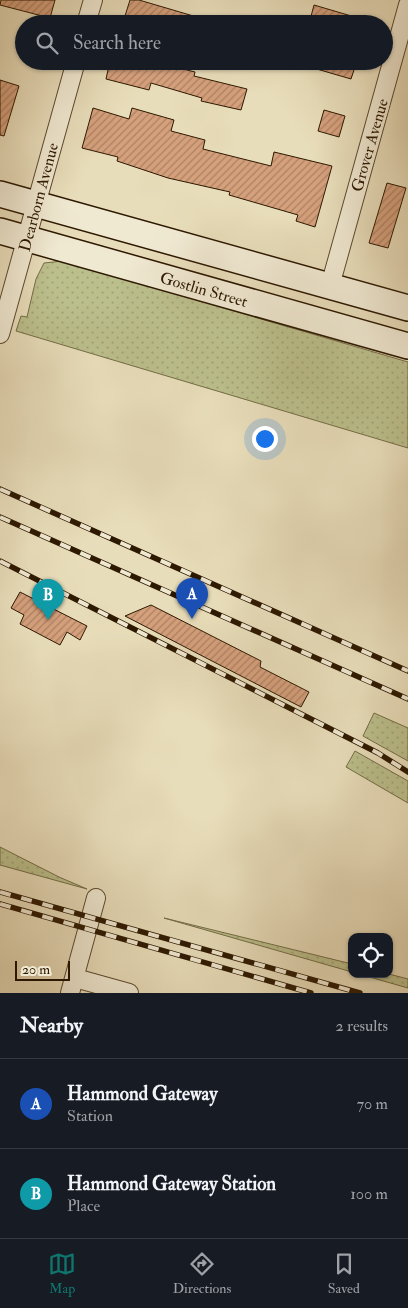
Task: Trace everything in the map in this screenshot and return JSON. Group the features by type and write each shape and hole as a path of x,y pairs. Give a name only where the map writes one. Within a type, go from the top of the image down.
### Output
{"main road":[{"path":"0,194 408,308"},
{"name":"Gostlin Street","path":"0,231 408,346"}],"street":[{"path":"89,15 93,0"},
{"name":"Grover Avenue","path":"393,59 408,5"},
{"name":"Dearborn Avenue","path":"0,334 73,70"},
{"name":"Grover Avenue","path":"330,286 390,70"},
{"path":"96,898 73,985 130,993"}],"green space":[{"path":"63,261 408,362 408,448 16,331 21,316 27,317 36,279 44,263"},
{"path":"374,713 408,728 408,761 363,736"},
{"path":"355,751 408,781 408,803 346,767"},
{"path":"0,847 59,877 87,889 0,865"},
{"path":"164,918 348,963 348,971"},
{"path":"393,975 408,979 408,988 373,978 393,978"}],"building":[{"path":"1,0 55,0 51,15 38,15 0,5"},
{"path":"130,0 139,0 190,15 125,15"},
{"path":"314,5 348,15 311,15"},
{"path":"108,70 187,70 195,72 194,76 247,89 241,110 201,101 202,98 151,83 149,90 106,79"},
{"path":"320,70 354,70 351,79"},
{"path":"0,80 19,86 4,136 0,135"},
{"path":"93,108 129,119 132,108 174,120 171,131 205,140 203,149 271,166 274,152 332,166 315,227 296,221 298,215 229,195 230,192 168,178 117,161 118,157 82,148"},
{"path":"324,110 345,116 339,137 318,131"},
{"path":"387,183 406,188 388,248 369,243"},
{"path":"20,592 87,626 80,640 67,632 60,645 20,624 24,615 11,608"},
{"path":"151,605 261,661 260,667 309,692 301,707 125,616"}],"railway":[{"path":"0,489 408,671"},
{"path":"0,517 408,699"},
{"path":"0,561 378,753 408,772"},
{"path":"0,892 360,993"},
{"path":"0,904 311,993"}],"place":[{"name":"Hammond Gateway","path":"192,619"},
{"name":"Hammond Gateway Station","path":"48,620"}]}
